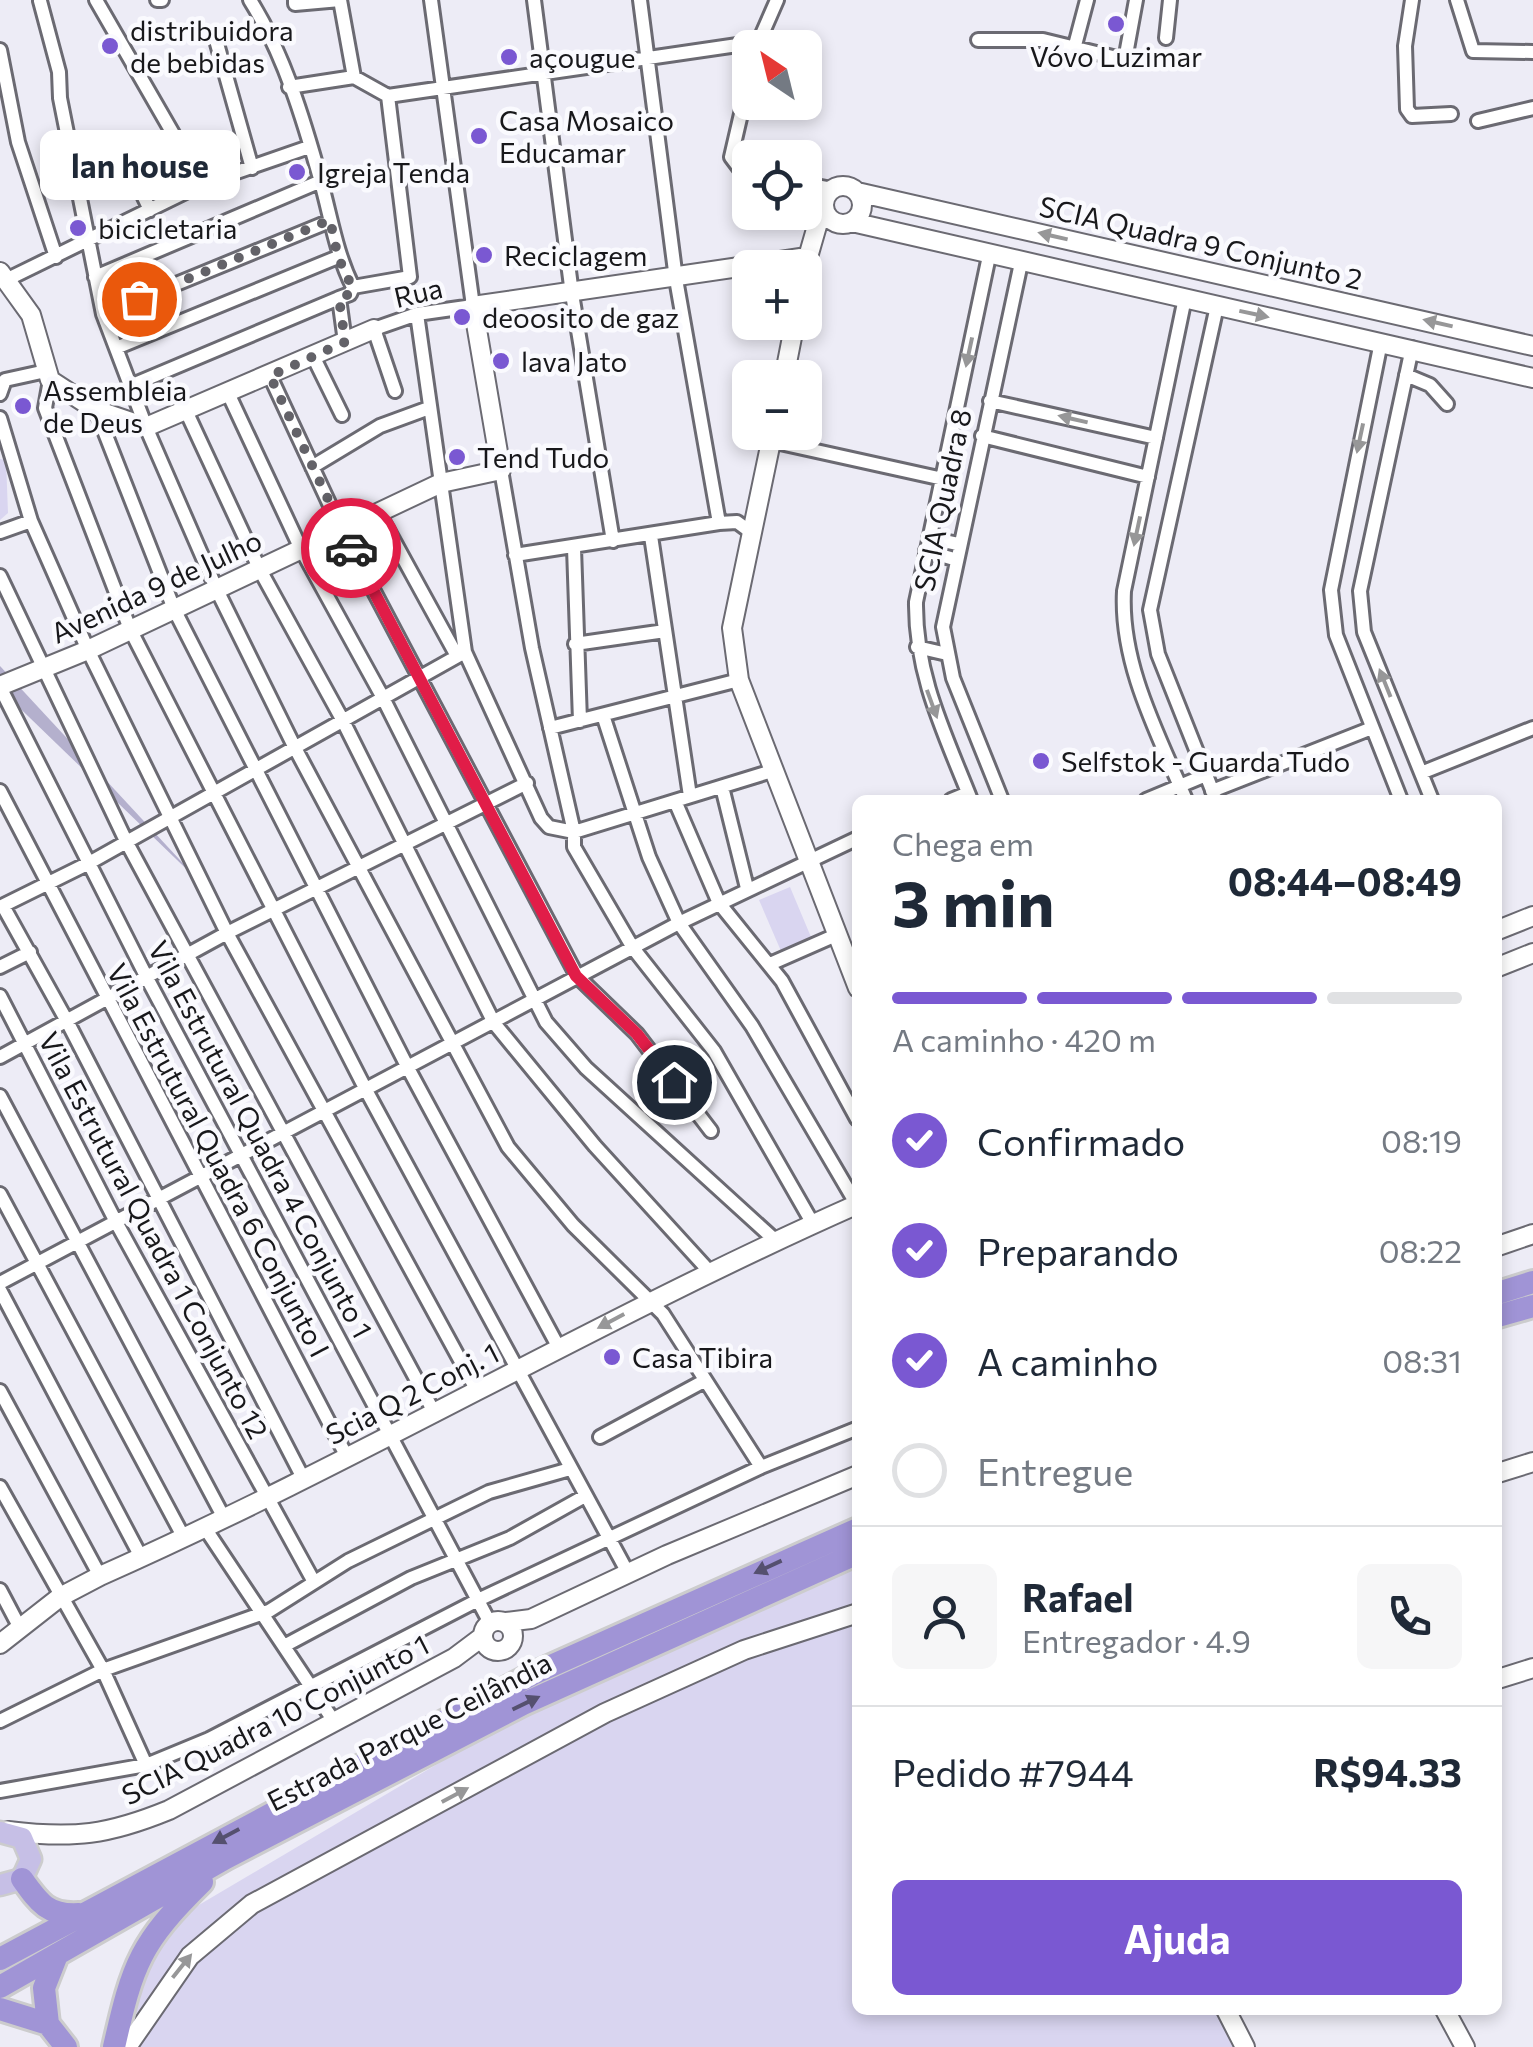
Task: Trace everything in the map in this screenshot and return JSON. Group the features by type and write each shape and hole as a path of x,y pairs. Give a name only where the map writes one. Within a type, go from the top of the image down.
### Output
{"highway":[{"path":"1502,1292 1533,1282"},
{"path":"1502,1315 1533,1306"},
{"name":"Estrada Parque Ceilândia","path":"0,1959 534,1674 852,1532"},
{"name":"Estrada Parque Ceilândia","path":"0,1987 226,1858 523,1704 852,1556"},
{"path":"114,2047 130,1978 143,1948 226,1858"},
{"path":"18,1874 42,1907 57,1914 79,1914"},
{"path":"56,1955 44,1988 48,2024 66,2047"},
{"path":"0,2009 48,2024"}],"main road":[{"path":"4,1832 22,1838 18,1874"}],"street":[{"path":"130,386 350,294 352,287 338,257 321,181 290,87 270,33 250,0"},
{"path":"294,0 296,4 340,0 354,77"},
{"path":"431,0 473,306 516,555 574,847 632,948 714,1051 813,1224"},
{"path":"534,0 572,294 613,541"},
{"path":"640,0 676,280 719,523"},
{"path":"764,30 777,0"},
{"path":"1074,49 1087,0"},
{"path":"978,40 1043,40 1125,60 1136,0"},
{"path":"1166,38 1170,0"},
{"path":"1412,0 1406,46 1406,109 1412,116 1451,114"},
{"path":"1457,0 1472,50 1533,52"},
{"path":"40,1 59,72 60,98 104,314 146,428 216,588 294,746 451,1046 508,1146 533,1180 651,1300 762,1467"},
{"path":"102,2 202,184"},
{"path":"214,33 252,168"},
{"path":"290,87 354,77 388,96 732,48"},
{"path":"0,50 18,142 56,257"},
{"path":"352,287 410,277 388,96"},
{"path":"1478,121 1533,108"},
{"path":"309,147 202,184 56,257 4,275 44,346 48,375 46,408 130,629 366,1090 628,1574"},
{"path":"124,154 150,210"},
{"path":"95,277 321,181"},
{"path":"810,250 828,197 845,186 857,192 862,208 846,224 824,230 812,250"},
{"name":"SCIA Quadra 9 Conjunto 2","path":"857,192 1525,344"},
{"path":"822,194 828,197"},
{"path":"828,197 828,218 846,224 1533,378"},
{"path":"104,314 330,220"},
{"path":"1081,277 1096,258 1088,244"},
{"path":"1121,286 1117,270 1128,253"},
{"path":"970,795 926,687 917,647 916,602 989,256"},
{"path":"116,348 338,257"},
{"name":"SCIA Quadra 8","path":"1000,795 946,654 944,609 1020,263"},
{"path":"473,306 732,270"},
{"path":"339,298 345,342"},
{"path":"1184,298 1124,592 1125,640 1183,793 1206,776"},
{"name":"Rua","path":"374,329 416,314 473,306"},
{"path":"1217,306 1152,584 1152,629 1180,709 1214,795 1372,728"},
{"path":"416,314 461,654"},
{"path":"0,394 6,380 48,375 96,410 146,428 374,329 395,390"},
{"path":"1471,365 1486,354 1488,346 1479,332"},
{"path":"1381,342 1335,554 1331,590 1336,634 1399,795"},
{"path":"1512,374 1504,359 1525,344"},
{"path":"1412,348 1361,572 1364,632 1429,795"},
{"path":"314,356 342,415"},
{"path":"1173,360 1199,374"},
{"path":"1170,374 1199,374"},
{"path":"1406,375 1430,385 1447,404"},
{"path":"270,376 341,529 422,676 576,976 637,1034 710,1131"},
{"path":"228,393 300,547 382,696 534,1001 586,1068 776,1241"},
{"path":"990,401 1156,438"},
{"path":"312,467 380,426 429,408"},
{"path":"96,410 174,608 408,1068 559,1348"},
{"path":"187,413 260,570 342,720 494,1023 595,1146 710,1272"},
{"path":"0,418 31,521 88,650 227,933 477,1391"},
{"path":"982,436 1148,476"},
{"path":"769,450 732,628 738,680 852,974"},
{"path":"822,450 942,480"},
{"name":"Avenida 9 de Julho","path":"0,686 88,650 441,483 501,470"},
{"path":"378,512 461,654 548,827 574,832 772,771"},
{"path":"0,532 31,521"},
{"path":"516,555 719,523 737,522 752,534"},
{"path":"651,536 690,796"},
{"path":"928,545 958,544"},
{"path":"928,545 954,559"},
{"path":"574,548 580,721"},
{"path":"0,576 126,842 434,1414"},
{"path":"1336,634 1349,625 1364,632"},
{"path":"1125,640 1152,629"},
{"path":"575,644 665,631"},
{"path":"917,647 946,654"},
{"path":"303,1478 68,1023 1,907 89,863 461,654"},
{"path":"550,728 738,680"},
{"name":"Vila Estrutural Quadra 4 Conjunto 1","path":"0,686 241,1158 497,1634"},
{"path":"1152,713 1165,706 1180,709"},
{"path":"603,716 658,882 679,923 752,1026 852,1196"},
{"path":"1421,773 1533,728"},
{"path":"0,1057 148,980 227,933 276,912 527,783"},
{"path":"722,787 747,888"},
{"name":"Vila Estrutural Quadra 6 Conjunto I","path":"0,791 106,1001 348,1457"},
{"path":"675,802 719,902 770,964 852,1111"},
{"path":"142,1557 0,1287 576,976 747,888 852,841"},
{"path":"1502,928 1533,916"},
{"path":"770,964 836,935"},
{"path":"0,967 30,952"},
{"path":"1502,965 1533,953"},
{"name":"Vila Estrutural Quadra 1 Conjunto 12","path":"0,996 116,1222 314,1582"},
{"path":"0,1096 224,1518"},
{"path":"0,1194 184,1538"},
{"name":"Scia Q 2 Conj. 1","path":"0,1644 60,1597 100,1576 390,1437 651,1300 852,1206"},
{"path":"1502,1245 1533,1234"},
{"path":"600,1436 704,1381"},
{"path":"0,1390 100,1576"},
{"path":"0,1791 146,1766 312,1688 478,1600 762,1467 852,1430"},
{"path":"1502,1472 1533,1462"},
{"path":"0,1722 103,1670 258,1613 489,1492 570,1469"},
{"path":"497,1634 852,1478"},
{"path":"0,1488 103,1670 146,1766"},
{"path":"284,1646 456,1558 510,1538 585,1496"},
{"path":"205,1528 258,1613 333,1720"},
{"path":"0,1590 20,1628"},
{"path":"128,2047 190,1956 252,1904 605,1713 744,1650 852,1615"},
{"name":"SCIA Quadra 10 Conjunto 1","path":"4,1832 62,1838 100,1835 170,1810 497,1634"},
{"path":"1502,1678 1533,1668"},
{"name":"SCIA Quadra 10 Conjunto 1","path":"18,1874 62,1838"},
{"path":"1229,2015 1245,2047"},
{"path":"1448,2015 1464,2047"}],"shaded area":[{"path":"0,459 6,460 8,513 0,520"},
{"path":"0,666 205,887 0,689"},
{"path":"790,887 811,937 781,951 759,900"},
{"path":"852,1552 852,2015 1237,2015 1250,2047 121,2047 165,1925 593,1672"}],"way so far":[{"path":"139,299 330,220 338,257 352,287 350,294 339,298 345,342 270,376 351,548"}],"place":[{"name":"Vóvo Luzimar","path":"1116,24"},
{"name":"distribuidora de bebidas","path":"110,46"},
{"name":"açougue","path":"509,57"},
{"name":"Casa Mosaico Educamar","path":"479,136"},
{"name":"Igreja Tenda","path":"297,172"},
{"name":"bicicletaria","path":"78,228"},
{"name":"Reciclagem","path":"484,255"},
{"name":"lan house","path":"139,299"},
{"name":"deoosito de gaz","path":"462,317"},
{"name":"lava Jato","path":"501,361"},
{"name":"Assembleia de Deus","path":"23,406"},
{"name":"Tend Tudo","path":"457,457"},
{"name":"Selfstok - Guarda Tudo","path":"1041,761"},
{"name":"Casa Tibira","path":"612,1357"}],"route":[{"path":"351,548 422,676 519,874 576,976 637,1034 674,1082"}]}
